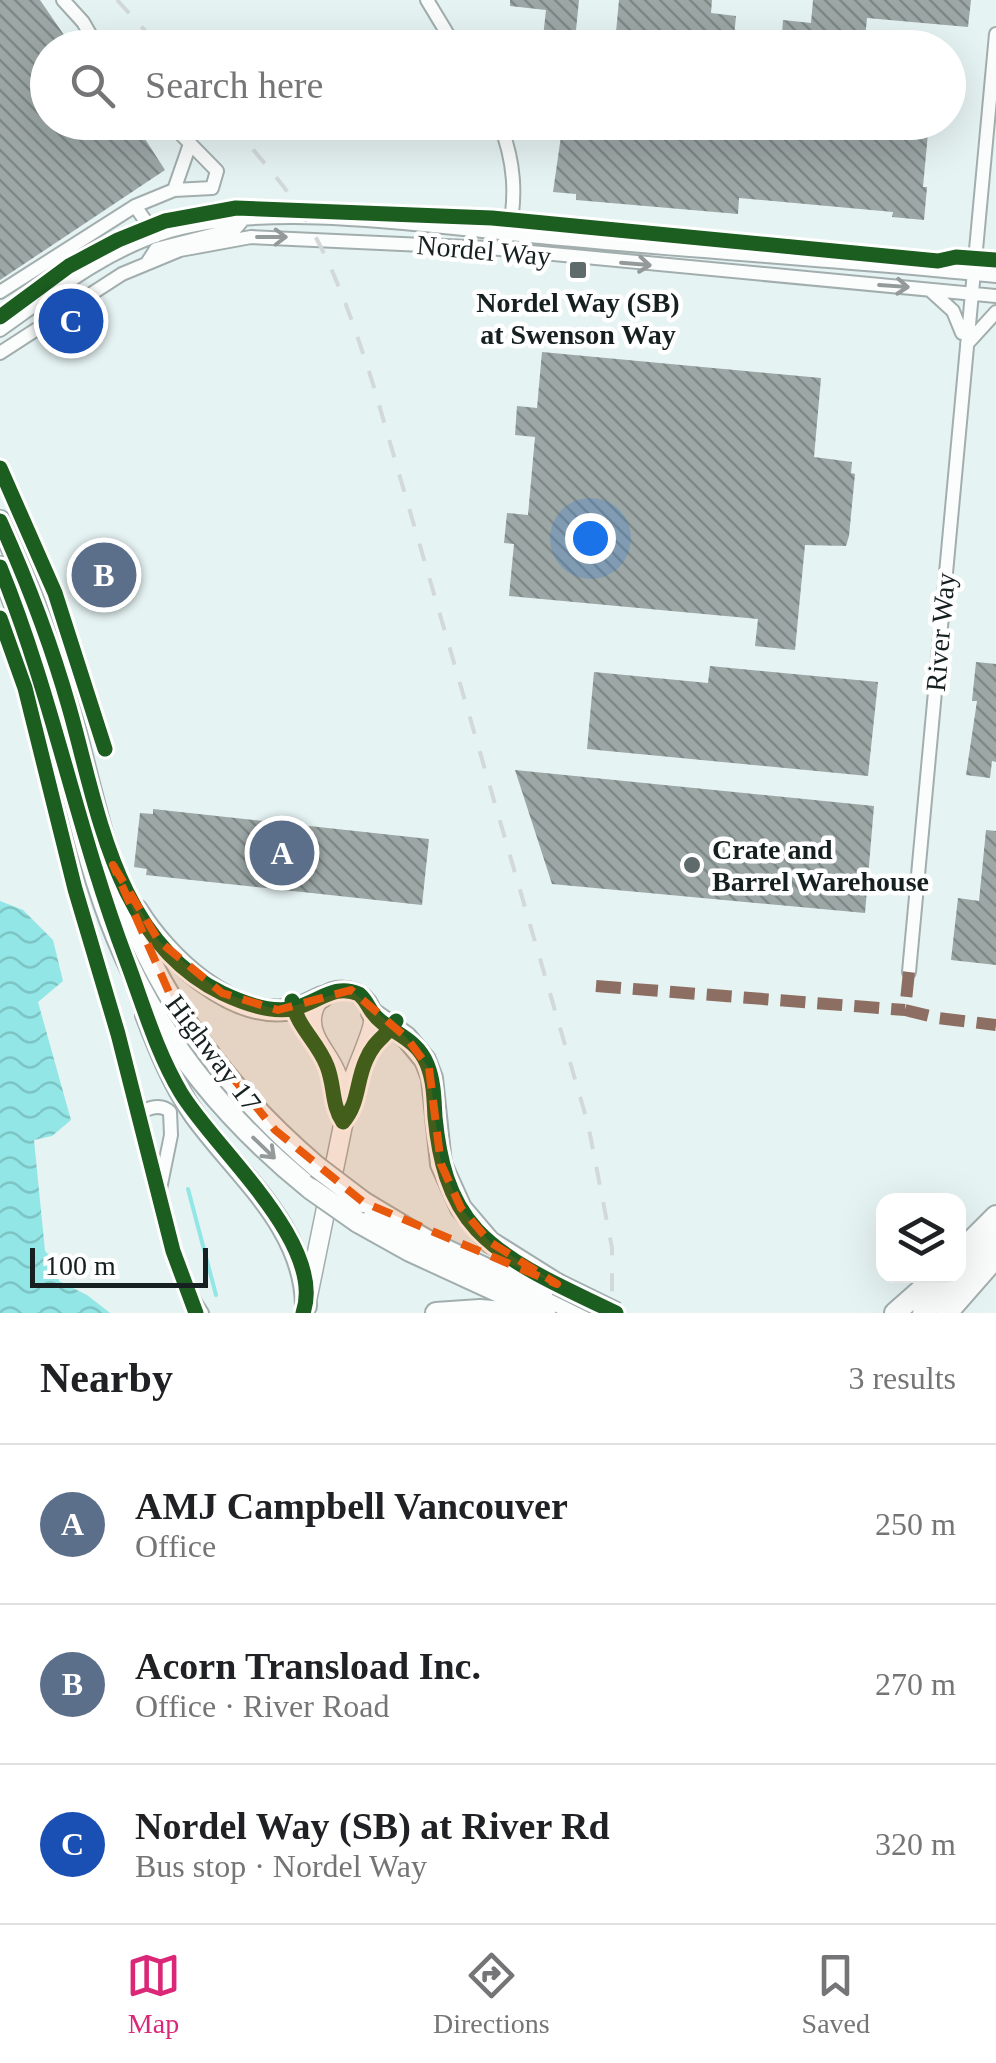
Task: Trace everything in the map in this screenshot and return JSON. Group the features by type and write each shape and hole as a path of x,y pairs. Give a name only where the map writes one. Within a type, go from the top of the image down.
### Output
{"highway":[{"name":"Highway 17","path":"0,521 47,637 136,931 184,1020 244,1097 361,1212"},
{"name":"Highway 17","path":"0,567 31,648 96,879 125,957 167,1033 202,1082 263,1148 311,1190 582,1313"},
{"path":"113,865 146,924 174,958 200,980 243,1002 278,1010 294,1009 322,997"},
{"path":"125,957 156,1042 179,1089 258,1192 295,1249 304,1273 305,1310"},
{"path":"372,1013 406,1037 426,1060 432,1078 442,1164 460,1208 490,1242 552,1299 616,1313"},
{"path":"966,1246 996,1216"},
{"path":"924,1313 996,1234"},
{"path":"947,1313 996,1260"},
{"path":"966,1313 996,1260"},
{"path":"894,1313 929,1283"},
{"path":"436,1313 516,1313"}],"main road":[{"path":"305,1310 342,1122 358,1060 372,1031 372,1013 366,1000 351,990 322,997 313,1011 312,1028 336,1074 342,1122"}],"street":[{"path":"63,0 88,30"},
{"path":"427,0 445,30"},
{"name":"River Way","path":"909,972 996,34"},
{"path":"0,292 135,206 174,190 212,188 217,171 186,140"},
{"path":"505,250 515,185 506,140"},
{"path":"174,190 190,144"},
{"path":"135,206 156,236"},
{"path":"147,262 156,249 235,229 244,220"},
{"name":"Nordel Way","path":"0,330 86,269 156,236 212,222 244,220 338,220 996,276"},
{"name":"Nordel Way","path":"0,353 97,287 147,262 180,250 252,237 391,241 505,250 996,296"},
{"path":"928,288 960,320 966,346"},
{"path":"966,346 996,312"},
{"path":"0,468 56,592 105,748"},
{"path":"52,796 180,1272 202,1313"},
{"path":"138,1113 161,1107 172,1118 159,1194"}],"highlighted area":[{"path":"113,865 159,941 222,993 278,1010 351,990 406,1037 429,1068 441,1164 461,1208 490,1242 557,1284 363,1202 275,1130 175,1006"}],"water":[{"path":"0,901 23,910 53,940 63,981 38,1002 71,1120 52,1136 34,1140 45,1251 57,1263 59,1281 87,1295 110,1313 0,1313"}],"building":[{"path":"0,0 40,0 61,30 30,30 30,140 146,140 165,170 0,280"},
{"path":"510,0 579,0 576,30 544,30 546,10 510,6"},
{"path":"619,0 712,0 711,13 736,16 735,30 616,30"},
{"path":"813,0 971,0 968,27 867,18 866,30 782,30 783,20 811,23"},
{"path":"560,140 927,140 924,220 892,217 893,212 739,198 738,214 576,200 576,194 553,192"},
{"path":"542,352 821,378 814,457 852,462 851,473 855,474 846,546 805,545 795,650 755,646 758,619 509,596 514,544 504,543 507,513 528,515 535,437 515,435 517,406 537,408"},
{"path":"976,662 996,664 996,762 992,761 990,778 966,775 977,701 972,701"},
{"path":"710,666 878,682 868,776 587,749 594,672 708,683"},
{"path":"515,770 874,806 865,913 552,884"},
{"path":"153,809 429,839 422,905 146,875 147,869 134,867 140,813 153,814"},
{"path":"986,830 996,831 996,965 951,960 958,898 979,901"}],"waterway":[{"path":"188,1189 216,1295"}],"railway":[{"path":"117,0 144,30"},
{"path":"245,140 286,190 314,233 343,297 373,384 588,1124 612,1248 612,1313"}],"marked path":[{"path":"909,972 905,1010 996,1025"},
{"path":"596,986 905,1010"}],"cycle path":[{"path":"0,317 69,266 118,240 165,221 236,208 492,218 938,261 956,257 996,260"},
{"path":"0,468 55,593 105,749"},
{"path":"0,521 54,659 116,868 157,941 186,970 222,993 258,1006 286,1009 334,992 359,994 378,1019 415,1046 427,1064 442,1163 467,1218 507,1256 616,1313"},
{"path":"0,567 35,664 109,910 157,1044 181,1093 284,1228 299,1257 306,1286 303,1313"},
{"path":"0,618 25,688 173,1251 196,1313"},
{"path":"292,1001 298,1019 327,1066 343,1122 352,1108 369,1053 396,1021"}],"place":[{"name":"Nordel Way (SB) at Swenson Way","path":"578,270"},
{"name":"Nordel Way (SB) at River Rd","path":"71,321"},
{"name":"Acorn Transload Inc.","path":"104,575"},
{"name":"AMJ Campbell Vancouver","path":"282,853"},
{"name":"Crate and Barrel Warehouse","path":"692,865"}]}
